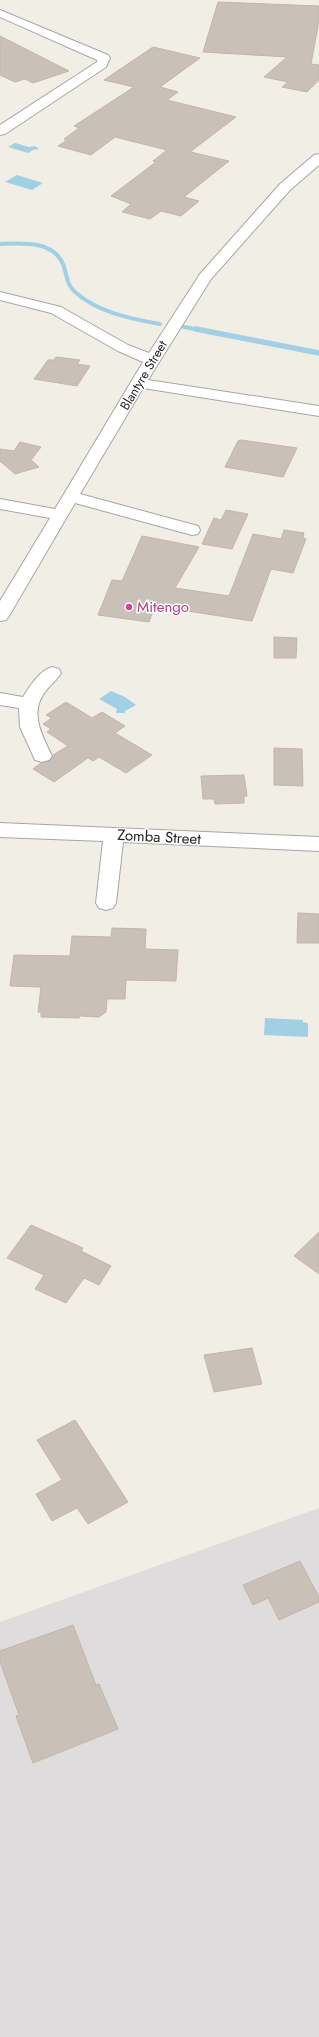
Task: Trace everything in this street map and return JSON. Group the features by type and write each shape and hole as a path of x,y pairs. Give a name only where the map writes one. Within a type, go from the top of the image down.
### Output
{"street":[{"path":"0,13 104,58 102,64 0,130"},
{"name":"Blantyre Street","path":"0,616 138,383 205,277 284,187 319,158"},
{"path":"0,296 56,310 123,348 152,360"},
{"path":"138,383 319,411"},
{"path":"71,497 192,530"},
{"path":"0,504 60,515"},
{"path":"42,756 29,727 28,704 38,688 52,673"},
{"path":"0,699 28,704"},
{"name":"Zomba Street","path":"0,830 319,844"},
{"path":"106,903 114,835"}],"shaded area":[{"path":"319,1508 319,2037 0,2037 0,1622"}],"water":[{"path":"15,143 29,147 35,146 39,149 28,153 8,147"},
{"path":"17,175 43,183 32,190 5,182"},
{"path":"111,691 125,697 136,705 125,711 125,713 116,713 117,709 99,699"},
{"path":"265,1018 303,1020 303,1022 308,1023 308,1037 264,1035"}],"building":[{"path":"218,2 319,6 319,21 311,64 319,65 319,80 307,92 282,87 288,82 264,77 287,57 203,52"},
{"path":"0,36 69,71 33,83 25,79 15,82 0,75"},
{"path":"153,47 200,58 160,87 178,92 167,100 236,117 190,152 229,161 184,197 199,201 181,216 161,211 150,219 122,212 131,204 111,196 156,162 153,161 167,150 115,137 91,155 58,146 67,140 64,139 79,128 74,126 134,87 104,80"},
{"path":"56,357 80,360 77,364 90,366 77,386 34,379 48,360 54,360"},
{"path":"241,440 297,448 283,477 225,467 238,441"},
{"path":"20,442 41,447 31,460 39,467 15,474 0,461 0,449 14,451"},
{"path":"226,510 248,514 232,549 202,544 214,518 221,520"},
{"path":"284,530 304,533 303,538 306,539 293,573 271,569 252,621 155,606 149,622 98,615 112,580 122,581 142,536 199,547 175,588 229,596 253,534 281,539"},
{"path":"274,637 297,638 296,658 274,658"},
{"path":"66,702 92,718 102,712 125,726 115,733 152,755 126,773 99,757 93,761 88,758 54,782 33,769 41,763 49,761 53,755 68,746 47,732 51,729 43,724 52,718 46,715"},
{"path":"274,748 302,749 303,786 274,785"},
{"path":"244,775 247,796 244,796 244,803 215,804 214,799 203,799 201,776"},
{"path":"298,913 319,914 319,943 297,943"},
{"path":"112,928 146,929 145,949 178,950 176,981 126,980 125,999 107,999 106,1012 99,1017 80,1016 79,1018 41,1017 41,1012 38,1012 41,987 10,986 14,955 70,956 72,936 111,937"},
{"path":"31,1225 83,1248 81,1251 111,1266 99,1285 84,1278 66,1303 35,1289 44,1275 7,1258"},
{"path":"319,1232 319,1274 294,1256"},
{"path":"252,1348 262,1384 214,1392 204,1355"},
{"path":"75,1420 128,1502 88,1524 77,1508 52,1521 36,1494 62,1480 37,1440"},
{"path":"300,1561 319,1597 319,1602 279,1620 268,1598 253,1605 243,1585"},
{"path":"73,1625 96,1685 99,1684 118,1729 33,1763 16,1716 19,1715 0,1662 0,1651"}],"waterway":[{"path":"0,244 17,243 44,247 58,256 63,264 67,279 72,289 93,305 115,314 160,324"},
{"path":"184,327 201,330"},
{"path":"196,329 319,353"}],"place":[{"name":"Mitengo","path":"129,607"}]}
